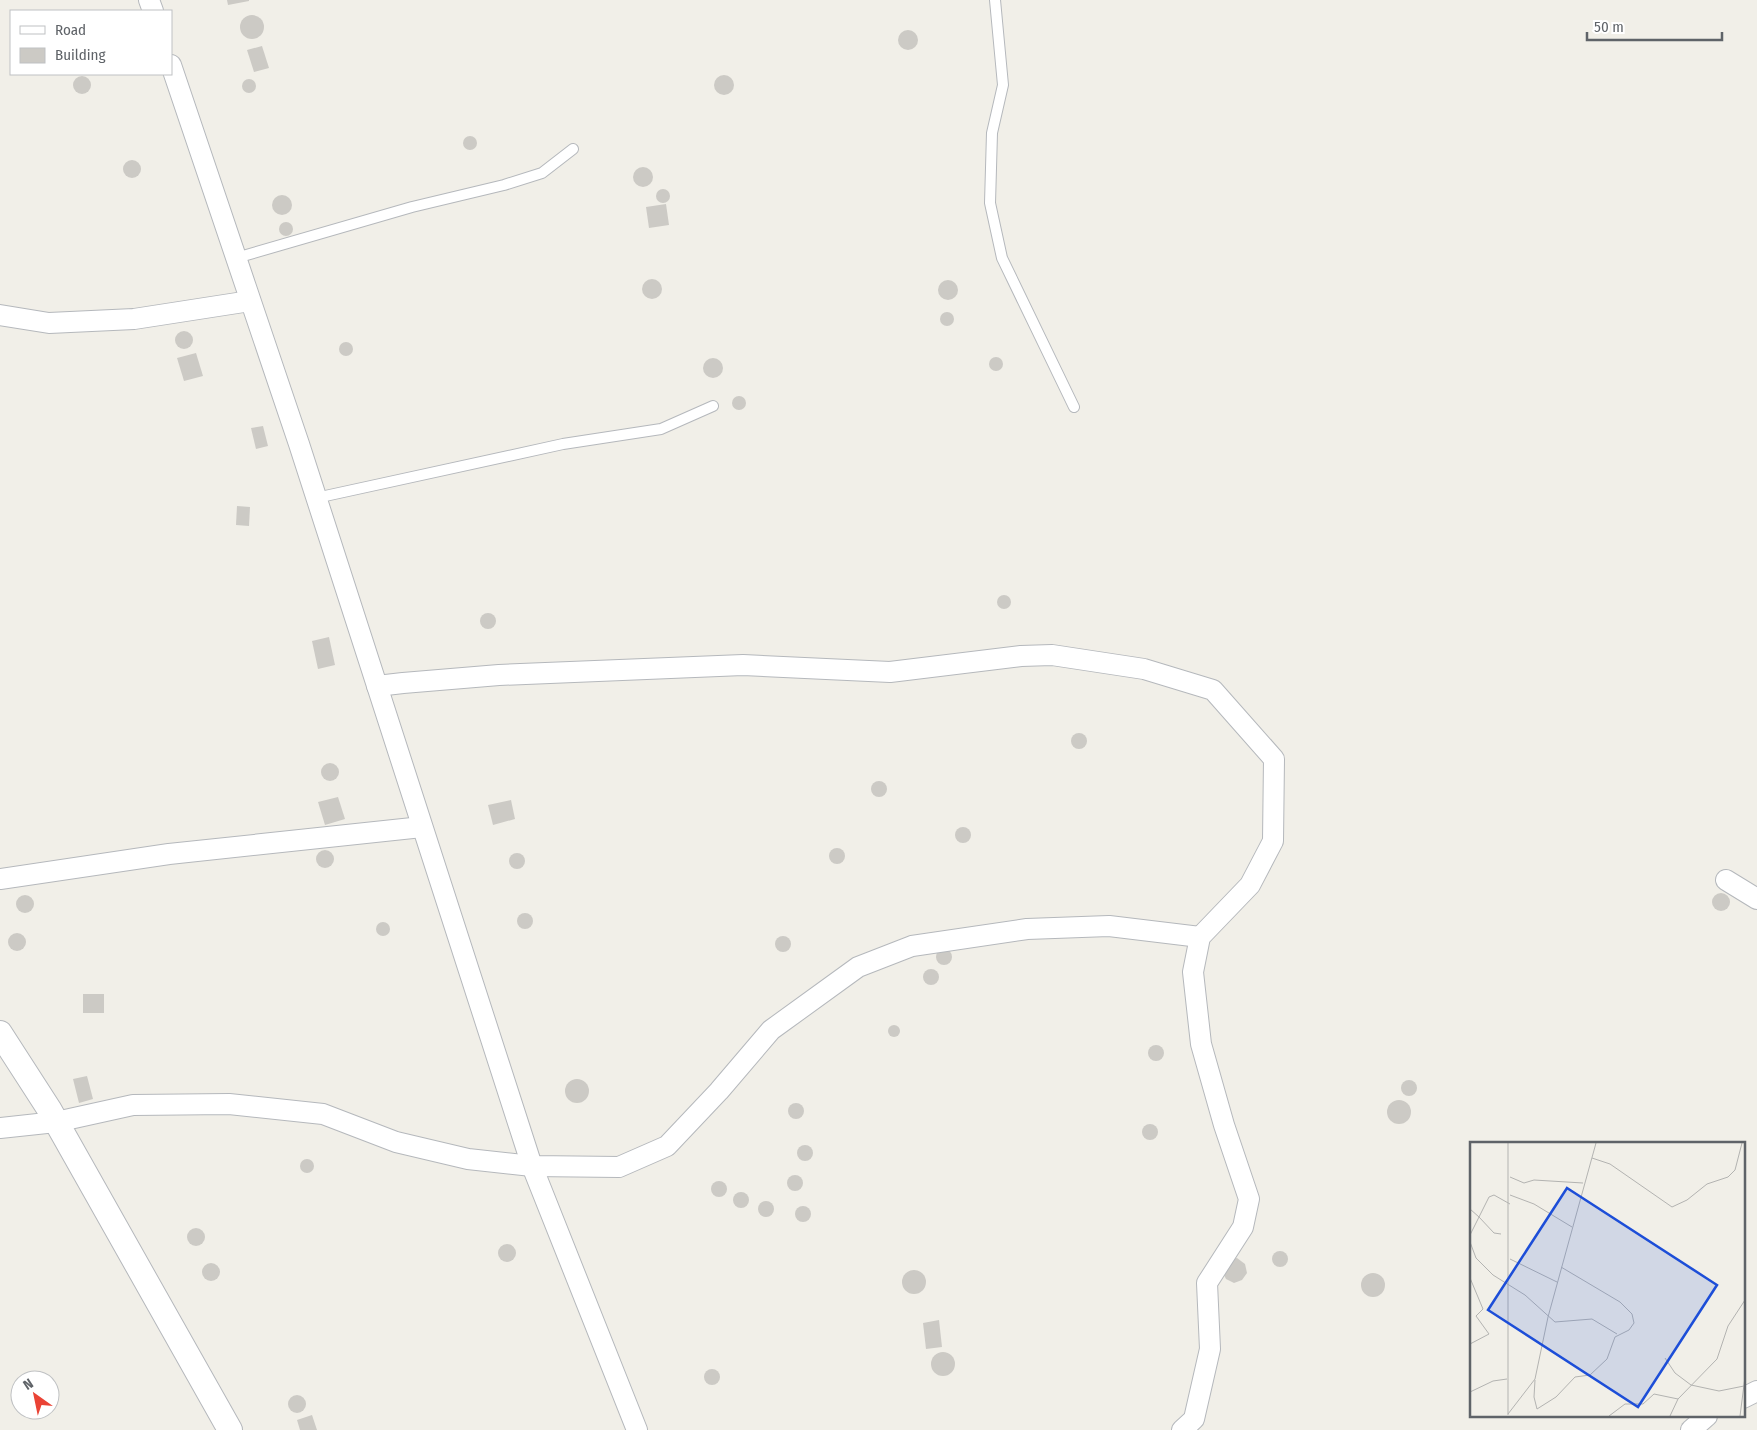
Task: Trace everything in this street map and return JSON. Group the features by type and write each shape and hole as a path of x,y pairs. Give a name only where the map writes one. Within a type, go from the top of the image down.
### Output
{"street":[{"path":"172,69 316,498 532,1166 637,1430"},
{"path":"0,315 48,323 134,319 250,301"},
{"path":"377,686 499,675 743,665 890,672 1021,656 1052,655 1144,669 1213,690 1274,759 1273,841 1250,885 1200,937 1193,972 1201,1044 1248,1199 1244,1227 1207,1283 1210,1349 1194,1419 1182,1430"},
{"path":"0,879 169,854 422,827"},
{"path":"1726,880 1757,899"},
{"path":"0,1128 56,1122 132,1105 229,1104 323,1114 396,1142 468,1159 532,1166 619,1168 667,1146 718,1091 770,1030 858,968 912,946 1027,929 1109,926 1200,937"},
{"path":"0,1034 56,1122 230,1430"},
{"path":"1744,1398 1757,1392"},
{"path":"1691,1430 1706,1418"}],"lane":[{"path":"995,0 1004,85 992,133 990,203 1002,258 1074,406"},
{"path":"236,258 412,206 504,185 542,173 573,149"},
{"path":"316,498 563,444 661,429 713,406"}],"building":[{"path":"227,0 249,0 249,1 228,5"},
{"path":"252,15 261,18 264,27 261,36 252,39 243,36 240,27 243,18"},
{"path":"908,30 915,33 918,40 915,47 908,50 901,47 898,40 901,33"},
{"path":"262,46 269,68 254,72 247,50"},
{"path":"724,75 731,78 734,85 731,92 724,95 717,92 714,85 717,78"},
{"path":"78,76 86,76 91,81 89,92 78,94 73,89 73,81"},
{"path":"249,79 254,81 256,86 254,91 249,93 244,91 242,86 244,81"},
{"path":"470,136 475,138 477,143 475,148 470,150 465,148 463,143 465,138"},
{"path":"128,160 136,160 141,165 139,176 128,178 123,173 123,165"},
{"path":"643,167 650,170 653,177 650,184 643,187 636,184 633,177 636,170"},
{"path":"663,189 668,191 670,196 668,201 663,203 658,201 656,196 658,191"},
{"path":"282,195 289,198 292,205 289,212 282,215 275,212 272,205 275,198"},
{"path":"666,204 669,225 649,228 646,207"},
{"path":"286,222 291,224 293,229 291,234 286,236 281,234 279,229 281,224"},
{"path":"652,279 659,282 662,289 659,296 652,299 645,296 642,289 645,282"},
{"path":"948,280 955,283 958,290 955,297 948,300 941,297 938,290 941,283"},
{"path":"947,312 952,314 954,319 952,324 947,326 942,324 940,319 942,314"},
{"path":"180,331 188,331 193,336 191,347 180,349 175,344 175,336"},
{"path":"346,342 351,344 353,349 351,354 346,356 341,354 339,349 341,344"},
{"path":"196,353 203,376 184,381 177,358"},
{"path":"996,357 1001,359 1003,364 1001,369 996,371 991,369 989,364 991,359"},
{"path":"713,358 720,361 723,368 720,375 713,378 706,375 703,368 706,361"},
{"path":"739,396 744,398 746,403 744,408 739,410 734,408 732,403 734,398"},
{"path":"263,426 268,446 256,449 251,428"},
{"path":"237,506 250,507 249,526 236,525"},
{"path":"1004,595 1009,597 1011,602 1009,607 1004,609 999,607 997,602 999,597"},
{"path":"485,613 491,613 496,618 494,627 485,629 480,624 480,618"},
{"path":"329,637 335,665 318,669 312,641"},
{"path":"1076,733 1082,733 1087,738 1085,747 1076,749 1071,744 1071,738"},
{"path":"326,763 334,763 339,768 337,779 326,781 321,776 321,768"},
{"path":"876,781 882,781 887,786 885,795 876,797 871,792 871,786"},
{"path":"338,797 345,819 325,825 318,802"},
{"path":"511,800 515,819 493,825 488,805"},
{"path":"960,827 966,827 971,832 969,841 960,843 955,838 955,832"},
{"path":"834,848 840,848 845,853 843,862 834,864 829,859 829,853"},
{"path":"321,850 329,850 334,855 332,866 321,868 316,863 316,855"},
{"path":"514,853 520,853 525,858 523,867 514,869 509,864 509,858"},
{"path":"1721,893 1727,896 1730,902 1727,908 1721,911 1715,908 1712,902 1715,896"},
{"path":"21,895 29,895 34,900 32,911 21,913 16,908 16,900"},
{"path":"522,913 528,913 533,918 531,927 522,929 517,924 517,918"},
{"path":"383,922 388,924 390,929 388,934 383,936 378,934 376,929 378,924"},
{"path":"13,933 21,933 26,938 24,949 13,951 8,946 8,938"},
{"path":"780,936 786,936 791,941 789,950 780,952 775,947 775,941"},
{"path":"944,949 952,957 944,965 936,957"},
{"path":"928,969 934,969 939,974 937,983 928,985 923,980 923,974"},
{"path":"83,994 104,994 104,1013 83,1013"},
{"path":"892,1025 896,1025 900,1031 896,1037 892,1037 888,1033 888,1029"},
{"path":"1153,1045 1159,1045 1164,1050 1162,1059 1153,1061 1148,1056 1148,1050"},
{"path":"87,1076 93,1099 79,1103 73,1079"},
{"path":"577,1079 586,1082 589,1091 586,1100 577,1103 568,1100 565,1091 568,1082"},
{"path":"1406,1080 1412,1080 1417,1085 1415,1094 1406,1096 1401,1091 1401,1085"},
{"path":"1399,1100 1408,1103 1411,1112 1408,1121 1399,1124 1390,1121 1387,1112 1390,1103"},
{"path":"793,1103 799,1103 804,1108 802,1117 793,1119 788,1114 788,1108"},
{"path":"1147,1124 1153,1124 1158,1129 1156,1138 1147,1140 1142,1135 1142,1129"},
{"path":"802,1145 808,1145 813,1150 811,1159 802,1161 797,1156 797,1150"},
{"path":"307,1159 312,1161 314,1166 312,1171 307,1173 302,1171 300,1166 302,1161"},
{"path":"792,1175 798,1175 803,1180 801,1189 792,1191 787,1186 787,1180"},
{"path":"716,1181 722,1181 727,1186 725,1195 716,1197 711,1192 711,1186"},
{"path":"738,1192 744,1192 749,1197 747,1206 738,1208 733,1203 733,1197"},
{"path":"763,1201 769,1201 774,1206 772,1215 763,1217 758,1212 758,1206"},
{"path":"800,1206 806,1206 811,1211 809,1220 800,1222 795,1217 795,1211"},
{"path":"192,1228 200,1228 205,1233 203,1244 192,1246 187,1241 187,1233"},
{"path":"503,1244 511,1244 516,1249 514,1260 503,1262 498,1257 498,1249"},
{"path":"1277,1251 1283,1251 1288,1256 1286,1265 1277,1267 1272,1262 1272,1256"},
{"path":"1237,1258 1245,1264 1247,1273 1242,1280 1234,1283 1226,1279 1224,1275 1232,1259"},
{"path":"207,1263 215,1263 220,1268 218,1279 207,1281 202,1276 202,1268"},
{"path":"914,1270 923,1273 926,1282 923,1291 914,1294 905,1291 902,1282 905,1273"},
{"path":"1373,1273 1382,1276 1385,1285 1382,1294 1373,1297 1364,1294 1361,1285 1364,1276"},
{"path":"939,1320 942,1347 926,1349 923,1323"},
{"path":"943,1352 952,1355 955,1364 952,1373 943,1376 934,1373 931,1364 934,1355"},
{"path":"709,1369 715,1369 720,1374 718,1383 709,1385 704,1380 704,1374"},
{"path":"293,1395 301,1395 306,1400 304,1411 293,1413 288,1408 288,1400"},
{"path":"312,1415 317,1430 300,1430 297,1420"}]}
